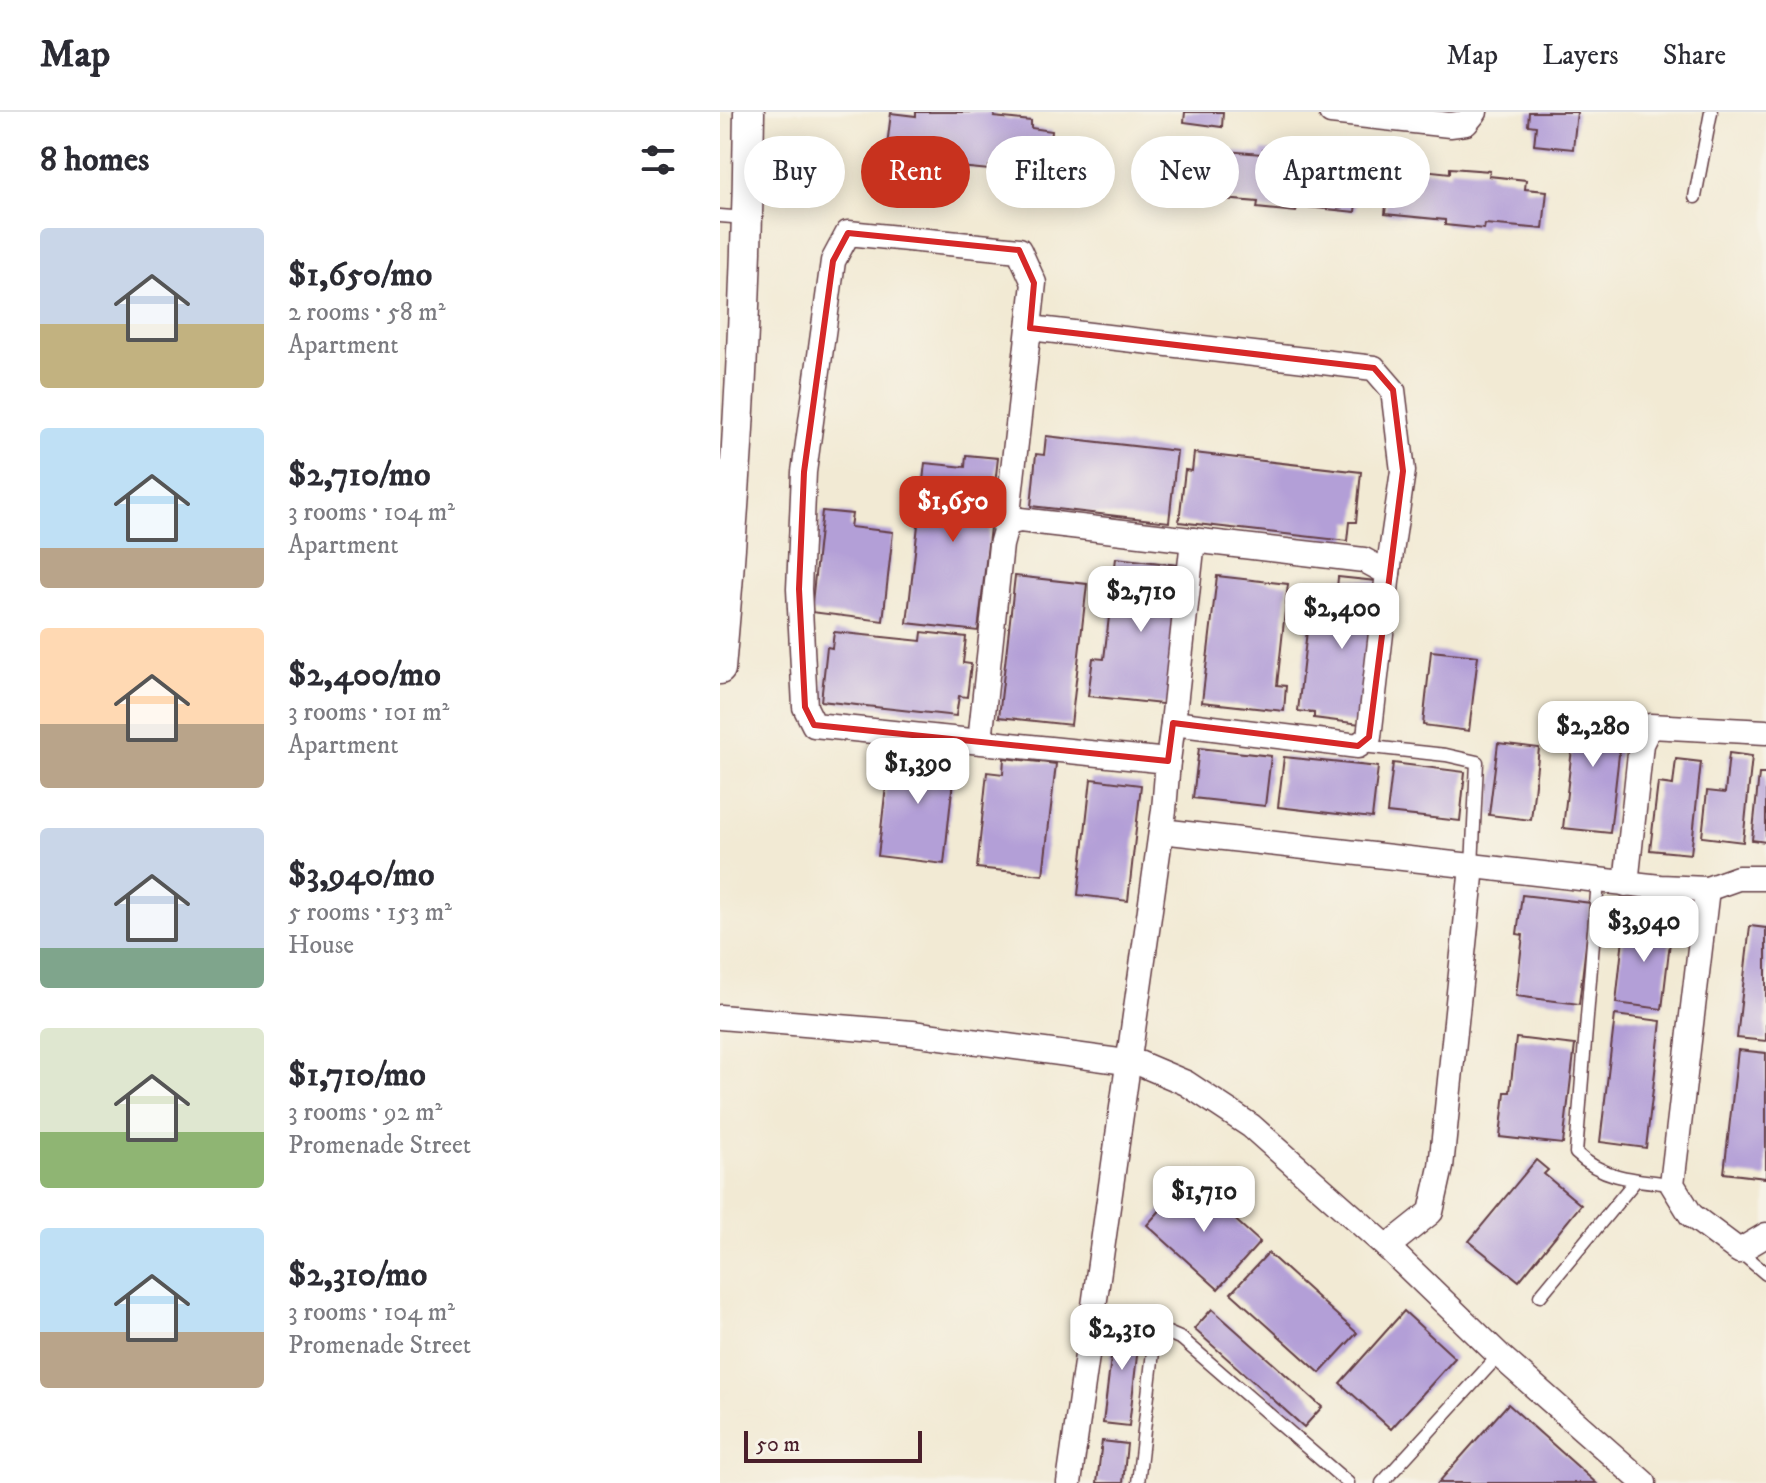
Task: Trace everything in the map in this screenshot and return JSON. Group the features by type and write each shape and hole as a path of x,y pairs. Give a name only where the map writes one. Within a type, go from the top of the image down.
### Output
{"street":[{"path":"720,669 736,476 734,217 749,112"},
{"path":"1331,112 1450,125 1466,123 1475,112"},
{"path":"980,741 1034,283 1019,250 848,233 833,261 804,472 799,589 805,707 814,725 1168,761"},
{"path":"1030,328 1374,368 1393,390 1403,471 1369,737 1358,746 1173,723"},
{"path":"1007,523 1020,520 1364,560 1388,573"},
{"path":"1069,1483 1161,831 1193,540"},
{"path":"1626,884 1641,744 1650,726 1766,732"},
{"path":"1161,831 1626,884 1707,889 1738,878 1766,878"},
{"path":"1387,1247 1431,1212 1441,1167 1472,867"},
{"path":"1707,889 1672,1184 1691,1215 1739,1251 1766,1235"},
{"path":"720,1017 912,1033 1127,1062 1141,1064 1186,1083 1251,1126 1387,1247 1499,1355 1644,1483"}],"lane":[{"path":"1695,197 1711,112"},
{"path":"1358,746 1446,755 1477,762 1472,867"},
{"path":"1598,881 1576,1153 1590,1166 1617,1178 1672,1184"},
{"path":"1540,1296 1636,1180"},
{"path":"1739,1251 1766,1274"},
{"path":"1138,1483 1155,1334 1168,1333 1182,1339 1348,1483"},
{"path":"1382,1483 1499,1355"}],"highlighted area":[{"path":"848,233 1019,250 1034,283 1030,328 1374,368 1393,390 1403,471 1369,737 1358,746 1173,723 1168,761 814,725 805,707 799,589 804,472 833,261"}],"building":[{"path":"916,112 995,112 994,117 1031,121 1031,128 1052,131 1052,136 986,136 986,170 970,168 970,136 888,136 891,113 916,116"},
{"path":"1185,112 1223,112 1222,127 1184,122"},
{"path":"1529,112 1577,112 1573,149 1534,145 1536,126 1528,125"},
{"path":"1239,152 1255,153 1255,202 1239,200"},
{"path":"1450,168 1490,171 1489,176 1526,180 1525,189 1547,191 1543,229 1485,224 1484,229 1445,225 1445,220 1385,214 1386,208 1430,208 1430,171 1450,173"},
{"path":"1257,208 1297,208 1296,212"},
{"path":"1316,208 1355,208 1355,212"},
{"path":"1046,436 1177,451 1169,522 1031,506 1036,454 1044,455"},
{"path":"1194,453 1361,472 1356,522 1349,522 1347,541 1179,522 1185,470 1192,471"},
{"path":"966,455 998,458 978,631 907,623 925,463 965,467"},
{"path":"822,511 852,514 850,527 893,532 883,621 811,612"},
{"path":"1116,558 1187,566 1171,705 1088,696 1093,658 1104,659"},
{"path":"1015,576 1087,584 1071,725 999,717"},
{"path":"1217,576 1288,584 1277,685 1286,686 1284,711 1202,702"},
{"path":"1338,577 1385,582 1368,725 1314,718 1314,713 1298,711 1312,586 1337,589"},
{"path":"834,632 921,641 922,632 966,637 963,663 971,664 967,697 959,696 956,716 821,701 827,647 832,648"},
{"path":"1431,651 1478,656 1469,731 1423,725"},
{"path":"1577,705 1624,711 1610,833 1563,828"},
{"path":"1498,743 1539,748 1531,820 1489,815"},
{"path":"905,746 956,752 944,864 878,856 889,760 903,762"},
{"path":"1199,748 1271,756 1265,806 1193,798"},
{"path":"1729,753 1752,756 1743,842 1702,837 1707,791 1725,793"},
{"path":"1284,757 1378,767 1372,818 1278,807"},
{"path":"1004,758 1056,764 1043,875 977,868 987,772 1003,774"},
{"path":"1676,759 1701,762 1691,854 1650,850 1658,783 1673,785"},
{"path":"1393,763 1465,772 1460,821 1387,813"},
{"path":"1759,774 1766,774 1766,842 1752,840"},
{"path":"1091,779 1141,785 1128,901 1078,895"},
{"path":"1522,895 1591,903 1579,1004 1516,996 1523,935 1517,934"},
{"path":"1625,920 1672,925 1662,1009 1616,1003"},
{"path":"1750,926 1766,928 1766,1041 1737,1038"},
{"path":"1615,1015 1661,1021 1646,1148 1600,1142"},
{"path":"1516,1038 1575,1045 1563,1144 1500,1137 1505,1092 1510,1092"},
{"path":"1738,1050 1766,1053 1766,1178 1724,1173"},
{"path":"1536,1160 1548,1170 1544,1174 1581,1205 1519,1281 1469,1241"},
{"path":"1189,1178 1260,1242 1218,1289 1147,1225"},
{"path":"1268,1253 1357,1333 1320,1373 1231,1293"},
{"path":"1212,1309 1322,1407 1304,1427 1194,1329"},
{"path":"1404,1311 1455,1358 1391,1429 1340,1383"},
{"path":"1116,1317 1141,1320 1129,1426 1103,1423"},
{"path":"1508,1404 1596,1483 1438,1483"},
{"path":"1102,1441 1127,1444 1123,1483 1097,1483"}]}
